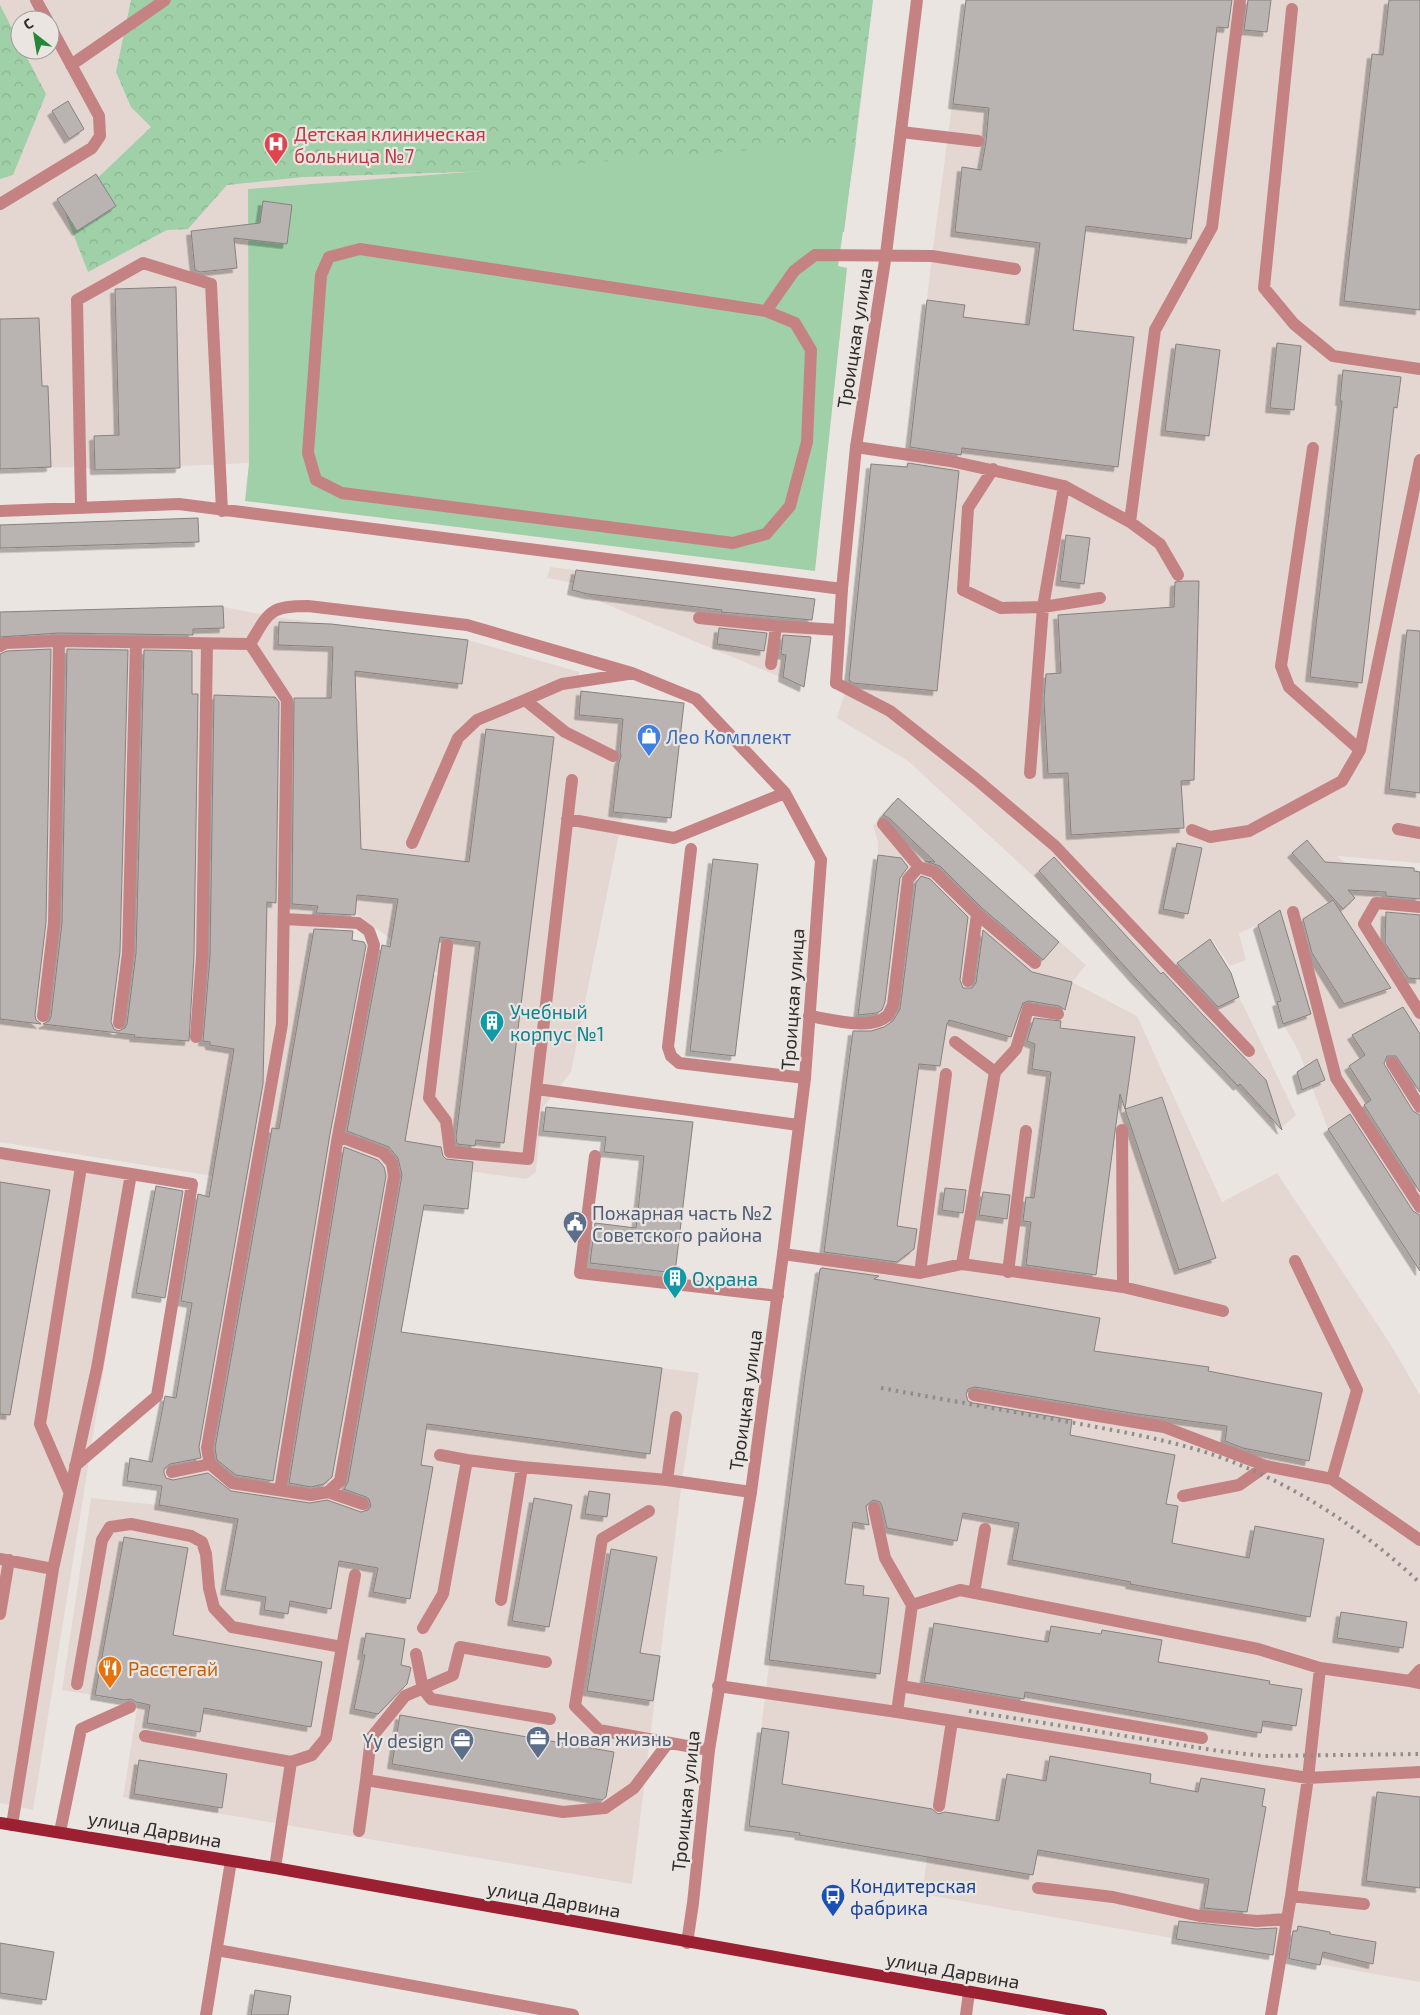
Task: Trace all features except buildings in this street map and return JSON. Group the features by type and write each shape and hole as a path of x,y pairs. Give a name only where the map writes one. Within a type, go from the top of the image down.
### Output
{"main road":[{"name":"улица Дарвина","path":"6,1824 275,1868 1101,2015"}],"street":[{"path":"71,65 165,0"},
{"name":"Троицкая улица","path":"917,0 886,254 856,447 838,630 836,683 890,711 976,779 1055,846 1250,1051"},
{"path":"1130,522 1155,330 1212,227 1240,0"},
{"path":"1292,9 1264,288 1294,324 1333,356 1420,369"},
{"path":"0,204 92,148 100,136 99,116 60,45"},
{"path":"901,132 978,141"},
{"path":"360,250 766,311 794,323 811,350 806,442 790,506 766,534 733,543 342,493 316,480 308,453 320,275 329,257 360,250"},
{"path":"766,311 794,271 815,255 886,254 932,256 1015,269"},
{"path":"81,507 77,300 144,263 211,284 222,511"},
{"path":"856,447 950,461 1064,486 1130,522 1160,544 1178,575"},
{"path":"1313,448 1281,666 1289,687 1360,750"},
{"path":"1192,830 1210,837 1249,831 1342,781 1360,750 1420,460"},
{"path":"993,470 968,508 963,590 1001,608 1043,607 1100,598"},
{"path":"1030,773 1043,607 1064,486"},
{"path":"0,511 179,504 842,589"},
{"path":"250,644 267,615 285,606 308,606 467,625 632,673 696,699 785,794 674,838 567,819"},
{"path":"699,618 838,630"},
{"path":"772,664 776,626"},
{"path":"43,1016 54,922 59,641"},
{"path":"0,646 5,643 59,641 250,644"},
{"path":"119,1023 128,953 136,642"},
{"path":"196,1037 202,956 207,644"},
{"path":"250,644 288,700 282,1024 207,1448 210,1464 232,1483 311,1495 328,1492 363,1504"},
{"path":"412,843 458,738 477,720 562,684 632,673"},
{"path":"525,700 565,732 613,756"},
{"path":"447,945 429,1098 446,1121 450,1152 528,1159 572,780"},
{"name":"Троицкая улица","path":"688,1942 709,1750 751,1492 784,1254 805,1078 821,860 785,794"},
{"path":"883,824 919,867 934,872 977,914 1035,963"},
{"path":"1398,830 1420,833"},
{"path":"691,849 668,1047 671,1056 679,1063 805,1078"},
{"path":"810,1016 854,1024 878,1021 888,1015 893,1005 908,878 919,867"},
{"path":"1420,907 1376,903 1364,924 1420,1013"},
{"path":"1293,912 1336,1078 1420,1207"},
{"path":"968,981 977,914"},
{"path":"280,1490 338,1136 374,945 369,931 358,923 284,919"},
{"path":"962,1264 995,1072 1016,1049 1028,1009 1058,1014"},
{"path":"955,1042 995,1072"},
{"path":"1392,1063 1420,1107"},
{"path":"920,1273 946,1074"},
{"path":"537,1089 798,1125"},
{"path":"1122,1130 1123,1286"},
{"path":"1008,1272 1026,1131"},
{"path":"328,1492 340,1481 394,1176 392,1163 383,1153 338,1136"},
{"path":"0,1153 192,1184 157,1396 75,1466"},
{"path":"595,1156 580,1273 778,1296"},
{"path":"69,1491 40,1424 81,1167"},
{"path":"6,1824 53,1569 97,1368 131,1174"},
{"path":"784,1254 920,1273 962,1264 1008,1272 1123,1286 1223,1311"},
{"path":"1295,1261 1357,1390 1332,1479"},
{"path":"974,1394 1164,1427 1266,1466 1332,1479 1420,1540"},
{"path":"667,1480 676,1417"},
{"path":"440,1455 522,1468 667,1480 751,1492"},
{"path":"424,1628 443,1594 467,1460"},
{"path":"172,1472 210,1464"},
{"path":"1183,1496 1239,1485 1266,1466"},
{"path":"501,1600 522,1468"},
{"path":"874,1508 886,1558 912,1605 897,1712"},
{"path":"649,1511 602,1539 575,1706 599,1730 709,1750"},
{"path":"77,1684 102,1540 110,1527 131,1524 191,1536 202,1542 206,1554 209,1588 214,1608 232,1627 342,1647"},
{"path":"974,1593 985,1529"},
{"path":"0,1608 5,1560 53,1569"},
{"path":"145,1736 291,1762 312,1755 326,1738 355,1574"},
{"path":"912,1605 960,1590 1258,1649 1320,1668 1415,1682 1420,1670"},
{"path":"359,1831 371,1738 406,1696 453,1676 460,1647 546,1662"},
{"path":"416,1654 423,1689 431,1699 550,1719"},
{"path":"1271,2015 1308,1778 1320,1668"},
{"path":"718,1686 897,1712 1308,1778 1420,1772"},
{"path":"901,1686 1202,1738"},
{"path":"60,1832 81,1730 130,1707"},
{"path":"939,1806 952,1721"},
{"path":"366,1780 564,1812 605,1808 634,1788 668,1743"},
{"path":"275,1868 291,1762"},
{"path":"206,2015 231,1861"},
{"path":"1038,1888 1113,1897 1200,1916 1257,1921 1287,1919"},
{"path":"1291,1896 1364,1904"},
{"path":"217,1950 573,2015"},
{"path":"966,2015 969,1992"}],"shaded area":[{"name":"Детская клиническая больница №7","path":"0,0 873,0 856,142 249,189 249,463 95,470 81,467 0,469"},
{"path":"966,0 1420,0 1420,863 1337,856 1346,863 1414,868 1420,872 1420,1271 1328,1129 1298,1050 1283,1024 1281,1001 1258,925 1239,933 1246,960 1230,966 1210,936 1296,1115 1279,1130 1030,873 908,761 837,718 848,682 871,464 905,466 910,442 932,256"},
{"path":"550,567 815,599 804,687 572,590 573,583 547,578"},
{"path":"223,607 282,618 468,640 579,672 581,691 684,703 671,818 623,814 571,1072 542,1109 536,1172 526,1179 431,1166 381,1445 404,1333 699,1373 682,1481 632,1884 123,1797 139,1696 130,1695 129,1701 62,1690 91,1498 159,1505 213,1176 0,1142 0,612","holes":["325,891 440,975 338,946"]},
{"path":"898,798 1086,965 1072,982 1137,1016 1222,1202 1277,1173 1391,1345 1420,1395 1420,1982 922,1894 927,1857 749,1826 804,1382 825,1245 853,1029 859,1005 878,855 878,842 873,826"},
{"path":"0,1149 134,1180 33,1810 0,1803"}],"green space":[{"name":"Детская клиническая больница №7","path":"131,0 873,0 844,232 820,233 559,169 304,177 227,185 188,229 167,230 88,272 64,210 151,127 131,107 116,72"},
{"path":"0,5 10,24 10,60 28,60 46,94 13,175 0,179"},
{"path":"856,142 838,266 847,268 815,571 245,501 249,463 248,189"}],"railway":[{"path":"881,1388 1118,1431 1208,1453 1266,1476 1321,1507 1373,1543 1420,1583"},
{"path":"969,1711 1219,1751 1264,1756 1420,1754"}],"place":[{"name":"Детская клиническая больница №7","path":"276,165"},
{"name":"Лео Комплект","path":"649,757"},
{"name":"Учебный корпус №1","path":"492,1043"},
{"name":"Пожарная часть №2 Советского района","path":"575,1244"},
{"name":"Охрана","path":"675,1299"},
{"name":"Расстегай","path":"110,1689"},
{"name":"Новая жизнь","path":"538,1759"},
{"name":"Yy design","path":"462,1761"},
{"name":"Кондитерская фабрика","path":"833,1917"}]}
